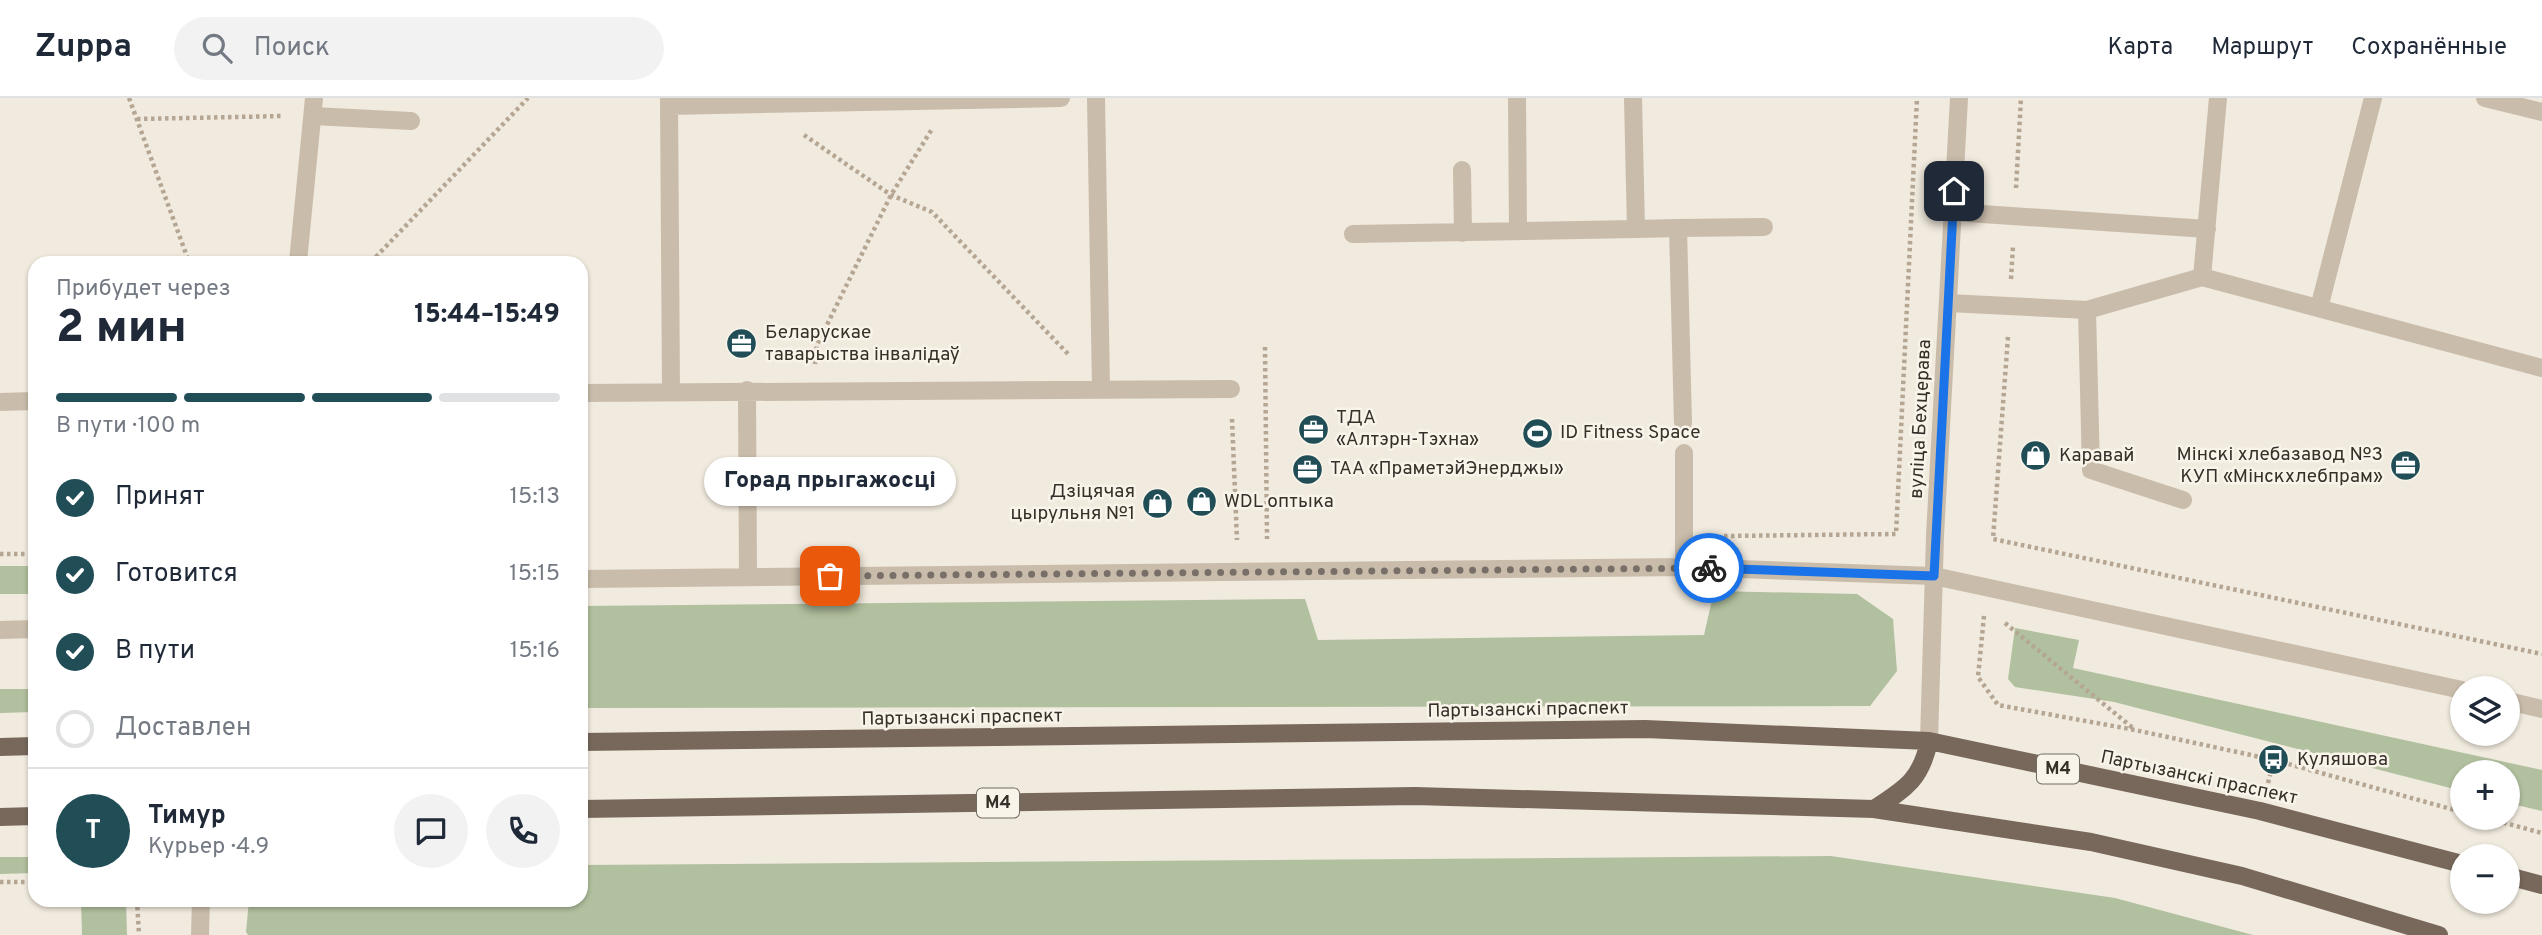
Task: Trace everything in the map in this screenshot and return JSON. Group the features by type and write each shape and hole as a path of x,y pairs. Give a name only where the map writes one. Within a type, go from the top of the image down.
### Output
{"main road":[{"name":"Партызанскі праспект","path":"588,742 1645,729 1929,741 2260,811 2450,861"},
{"path":"1874,809 1909,786 1924,762 1929,741"},
{"path":"0,747 28,746"},
{"name":"М4","path":"588,809 1415,796 1874,809 2091,842 2242,876 2439,935"},
{"path":"0,817 28,816"},
{"path":"2520,880 2542,886"}],"street":[{"path":"671,391 669,102 759,104 1061,98"},
{"path":"1096,98 1101,388"},
{"path":"1517,98 1518,232"},
{"path":"1633,98 1636,229"},
{"name":"вуліца Бехцерава","path":"1929,741 1934,576 1959,98"},
{"path":"2202,277 2218,98"},
{"path":"2319,308 2373,98"},
{"path":"2485,98 2542,112"},
{"path":"299,256 313,107 411,121"},
{"path":"1462,170 1463,233"},
{"path":"1952,212 2207,229"},
{"path":"1353,234 1764,227"},
{"path":"1678,228 1683,423"},
{"path":"1948,303 2087,310 2202,277 2542,368"},
{"path":"2087,310 2091,470 2183,500"},
{"path":"588,393 1231,388"},
{"path":"747,390 748,577"},
{"path":"0,402 28,401"},
{"path":"1684,453 1684,567"},
{"path":"588,579 1684,567 1934,576 2450,687"},
{"path":"0,630 28,629"},
{"path":"2520,704 2542,709"},
{"path":"200,935 201,907"}],"path":[{"path":"129,98 187,256"},
{"path":"377,256 528,98"},
{"path":"1896,534 1917,98"},
{"path":"813,390 817,345 891,195 950,102"},
{"path":"759,104 891,195 932,212 1101,388"},
{"path":"137,119 313,107"},
{"path":"1265,346 1267,539"},
{"path":"1231,388 1237,540"},
{"path":"1993,539 2542,654"},
{"path":"0,554 28,554"},
{"path":"1985,607 1978,677 1998,705 2135,730 2274,761 2450,809"},
{"path":"1996,616 2135,730"},
{"path":"2520,827 2542,833"},
{"path":"0,882 28,882"},
{"path":"137,907 139,935"}],"green space":[{"path":"0,566 28,566 28,594 0,594"},
{"path":"1714,591 1857,594 1893,619 1897,671 1870,706 588,708 588,606 1305,599 1318,640 1704,635"},
{"path":"2015,628 2079,640 2073,668 2496,760 2450,760 2450,788 2114,702 2015,687 2008,679"},
{"path":"0,689 28,689 28,712 0,713"},
{"path":"2520,765 2542,770 2542,811 2520,806"},
{"path":"1831,856 2115,898 2253,935 248,935 246,932 248,907 588,907 588,865"},
{"path":"0,857 28,857 28,873 0,874"},
{"path":"81,907 126,907 127,935 82,935"}],"way so far":[{"path":"830,576 1709,568"}],"place":[{"name":"Беларускае таварыства інвалідаў","path":"742,344"},
{"name":"ТДА «Алтэрн-Тэхна»","path":"1313,429"},
{"name":"ID Fitness Space","path":"1537,433"},
{"name":"Каравай","path":"2036,456"},
{"name":"Мінскі хлебазавод №3 КУП «Мінскхлебпрам»","path":"2406,466"},
{"name":"ТАА «ПраметэйЭнерджы»","path":"1307,469"},
{"name":"WDL оптыка","path":"1201,502"},
{"name":"Дзіцячая цырульня №1","path":"1158,503"},
{"name":"Горад прыгажосці","path":"830,576"},
{"name":"Куляшова","path":"2274,760"}],"route":[{"path":"1709,568 1934,576 1954,191"}]}
